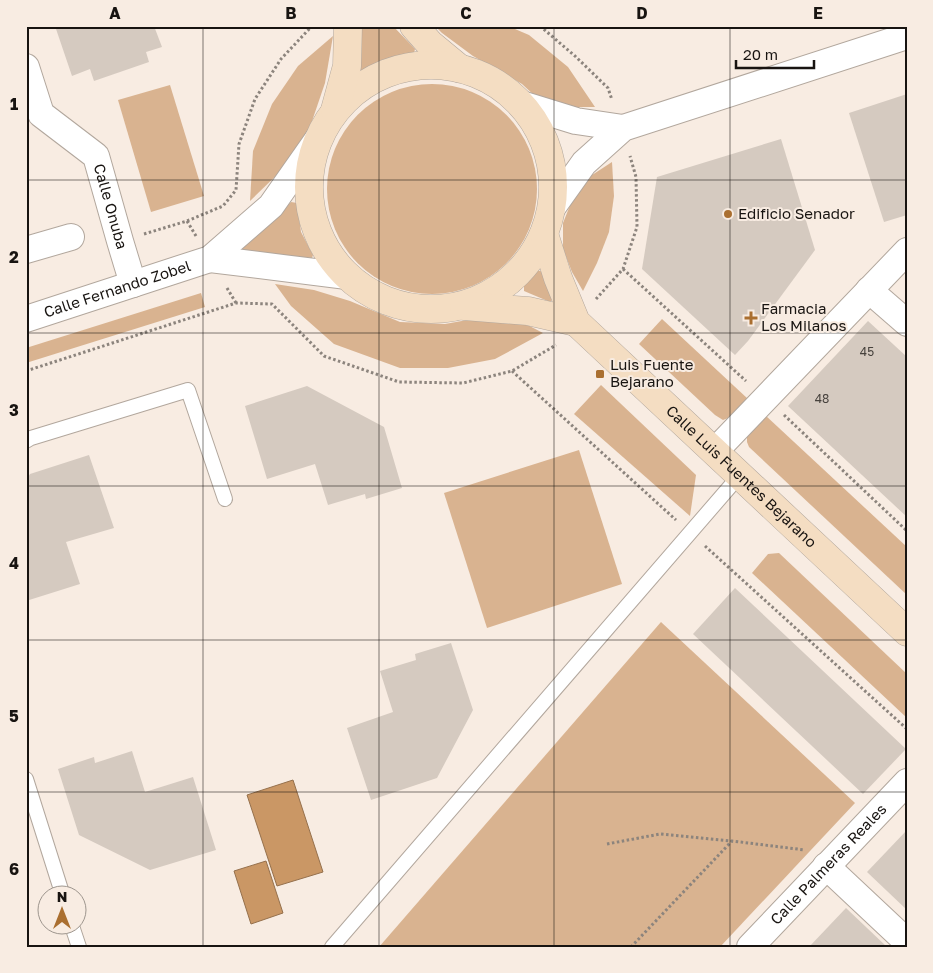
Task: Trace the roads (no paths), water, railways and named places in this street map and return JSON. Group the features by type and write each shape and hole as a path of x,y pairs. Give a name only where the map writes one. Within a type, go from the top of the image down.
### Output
{"street":[{"path":"348,26 347,66 335,110 318,139 310,168 309,198 315,227 328,254 347,276 372,294 400,305 430,309 460,306 528,311 576,322"},
{"path":"414,26 430,44 459,68"},
{"path":"552,208 584,163 622,128 907,36"},
{"path":"335,110 360,87 391,71 424,65 459,68 493,81 521,104 542,135 552,171 552,208 544,234 524,266 502,285 495,291 460,306"},
{"name":"Calle Onuba","path":"26,67 34,117 96,156 133,284"},
{"path":"521,104 576,121 622,128"},
{"name":"Calle Fernando Zobel","path":"26,319 210,259 271,206 318,139"},
{"name":"Calle Luis Fuentes Bejarano","path":"544,234 558,278 576,322 907,632"},
{"path":"26,250 71,236"},
{"path":"714,451 907,251"},
{"name":"Calle Fernando Zobel","path":"210,259 347,276"},
{"path":"870,290 907,323"},
{"name":"Calle Palmeras Reales","path":"750,947 817,858 907,782"},
{"path":"817,858 907,942"}],"lane":[{"path":"26,441 188,390 225,499"},
{"path":"332,947 740,475"},
{"path":"26,779 60,886"}],"place":[{"name":"Edificio Senador","path":"728,214"},
{"name":"Farmacia Los Milanos","path":"751,318"},
{"name":"Luis Fuente Bejarano","path":"600,374"}]}
